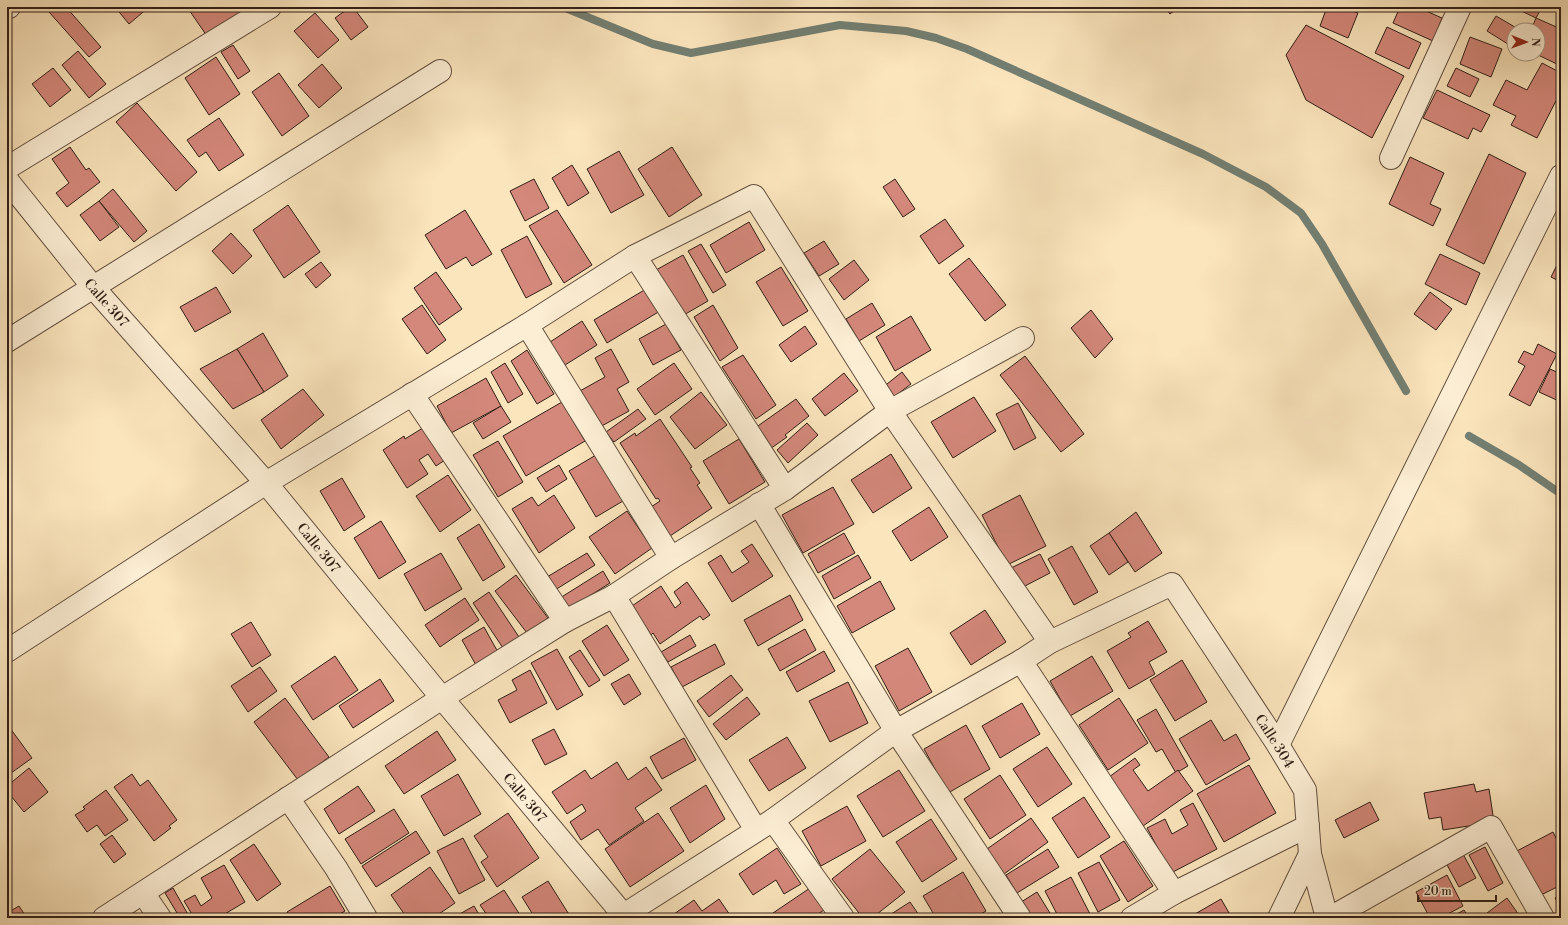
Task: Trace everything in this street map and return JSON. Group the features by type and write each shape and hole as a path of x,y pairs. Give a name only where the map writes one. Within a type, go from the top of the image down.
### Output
{"street":[{"path":"7,168 270,7"},
{"path":"1391,158 1460,7"},
{"path":"7,341 440,71"},
{"path":"1278,745 1556,203 1561,176"},
{"name":"Calle 307","path":"7,180 92,287 266,483 623,917"},
{"path":"7,651 266,483 527,324 635,256 754,196 890,411 1050,642 1021,661 896,732 764,825 623,917"},
{"path":"635,256 785,489"},
{"path":"527,324 670,558"},
{"path":"104,918 442,698 565,621 614,596 670,558 785,489 890,411 1023,338"},
{"path":"412,394 565,621"},
{"path":"759,504 896,732 1020,918"},
{"name":"Calle 304","path":"1050,642 1172,584 1278,745 1305,790 1310,854 1328,918"},
{"path":"614,596 764,825 843,918"},
{"path":"1021,661 1174,893"},
{"path":"288,798 336,868 366,918"},
{"path":"1132,918 1174,893 1308,826"},
{"path":"1328,918 1491,827 1543,918"},
{"path":"1279,918 1310,854"},
{"path":"143,893 160,918"}],"building":[{"path":"54,7 66,7 101,47 89,57 49,12"},
{"path":"115,7 149,7 129,24"},
{"path":"187,7 252,7 209,39"},
{"path":"350,7 353,7 368,27 351,40 335,18"},
{"path":"1164,7 1179,7 1170,14"},
{"path":"1327,7 1342,7 1358,13 1348,38 1320,26"},
{"path":"1400,7 1417,7 1442,18 1433,41 1393,23"},
{"path":"1513,7 1542,7 1536,18"},
{"path":"315,13 339,40 318,58 294,31"},
{"path":"1496,16 1506,22 1506,43 1487,31"},
{"path":"1536,18 1545,22 1534,22"},
{"path":"1546,22 1561,29 1561,66 1546,59"},
{"path":"1306,25 1404,76 1372,138 1306,100 1286,55"},
{"path":"1387,27 1421,43 1409,69 1375,53"},
{"path":"1470,37 1502,49 1491,77 1460,64"},
{"path":"233,45 250,71 238,79 221,52"},
{"path":"78,51 106,84 89,98 62,65"},
{"path":"216,57 240,94 209,115 185,78"},
{"path":"1542,63 1561,73 1561,91 1537,138 1511,125 1516,116 1493,105 1506,80 1527,90"},
{"path":"322,64 342,88 319,108 298,85"},
{"path":"53,68 71,90 50,107 32,84"},
{"path":"1456,68 1479,79 1470,97 1447,86"},
{"path":"279,73 309,116 282,136 252,92"},
{"path":"1437,90 1490,115 1481,132 1473,128 1468,139 1423,118"},
{"path":"137,103 197,172 176,191 116,122"},
{"path":"219,118 244,155 219,171 206,152 199,157 187,140"},
{"path":"70,147 86,170 89,168 100,182 67,207 56,193 69,183 52,159"},
{"path":"672,147 702,195 669,217 638,169"},
{"path":"619,151 644,195 611,213 587,169"},
{"path":"1489,154 1526,173 1484,264 1446,245"},
{"path":"1410,157 1444,173 1430,204 1441,209 1433,226 1389,204"},
{"path":"572,165 589,193 568,206 552,178"},
{"path":"534,179 549,208 525,221 510,191"},
{"path":"895,179 915,209 903,217 883,187"},
{"path":"113,189 147,231 134,242 99,201"},
{"path":"99,201 119,227 100,241 80,215"},
{"path":"288,205 320,252 284,278 253,230"},
{"path":"465,210 492,254 472,266 466,257 446,269 425,235"},
{"path":"557,210 592,265 564,283 529,226"},
{"path":"945,219 964,246 939,264 920,236"},
{"path":"749,222 765,250 726,273 710,245"},
{"path":"231,233 252,256 233,274 212,251"},
{"path":"527,236 552,284 526,298 501,250"},
{"path":"824,241 839,264 819,276 804,253"},
{"path":"701,244 726,285 713,293 688,251"},
{"path":"1440,254 1480,273 1466,305 1425,284"},
{"path":"683,255 708,301 682,316 656,270"},
{"path":"969,258 1006,305 985,321 949,274"},
{"path":"854,260 869,280 844,300 829,279"},
{"path":"1559,261 1561,262 1561,282 1551,277"},
{"path":"321,262 331,275 316,288 305,274"},
{"path":"781,267 808,311 783,326 756,282"},
{"path":"436,272 462,309 439,325 414,288"},
{"path":"216,287 231,312 195,332 180,307"},
{"path":"646,289 660,311 607,343 594,320"},
{"path":"1430,292 1452,309 1436,330 1414,314"},
{"path":"872,303 885,325 859,341 846,319"},
{"path":"422,305 446,340 427,354 402,319"},
{"path":"713,305 738,348 720,361 694,317"},
{"path":"1091,310 1113,339 1095,358 1071,328"},
{"path":"911,316 931,350 895,371 876,337"},
{"path":"582,321 597,345 565,365 550,342"},
{"path":"666,324 681,350 653,365 639,339"},
{"path":"805,326 817,344 791,362 779,345"},
{"path":"263,333 288,376 264,392 237,349"},
{"path":"1538,344 1557,354 1530,406 1509,395 1525,366 1518,362 1524,351 1533,355"},
{"path":"237,349 264,392 233,409 200,369"},
{"path":"611,349 629,382 617,389 629,411 598,428 578,392 605,377 595,358"},
{"path":"527,350 554,394 537,404 511,361"},
{"path":"743,355 776,405 756,419 722,367"},
{"path":"1025,356 1084,434 1061,452 1000,375"},
{"path":"505,363 523,394 508,403 491,372"},
{"path":"674,363 692,389 655,415 637,389"},
{"path":"1550,369 1561,374 1561,402 1539,392"},
{"path":"902,372 911,384 891,399 882,388"},
{"path":"844,373 858,391 825,416 812,399"},
{"path":"486,378 501,406 451,433 437,406"},
{"path":"303,389 324,415 281,449 261,420"},
{"path":"701,392 727,425 695,449 670,417"},
{"path":"974,397 996,431 953,458 931,422"},
{"path":"796,399 809,416 785,435 787,437 770,449 755,428"},
{"path":"562,402 585,441 526,476 503,436"},
{"path":"1018,403 1036,438 1014,450 996,414"},
{"path":"501,406 511,422 483,439 473,423"},
{"path":"638,409 646,419 614,442 606,432"},
{"path":"660,419 692,467 690,468 700,483 697,485 712,508 670,536 651,507 660,501 658,498 656,499 620,443 635,433 636,436"},
{"path":"807,423 818,435 788,463 777,450"},
{"path":"426,426 448,458 436,466 428,454 419,460 428,474 407,488 383,450 404,436 405,439"},
{"path":"739,439 765,482 729,504 703,461"},
{"path":"498,441 523,482 498,497 473,455"},
{"path":"891,454 912,488 873,513 851,480"},
{"path":"596,455 623,501 596,517 569,471"},
{"path":"559,465 567,479 546,492 537,478"},
{"path":"448,475 471,510 440,532 416,496"},
{"path":"342,478 365,517 344,531 320,491"},
{"path":"833,487 854,524 803,553 782,515"},
{"path":"554,495 575,528 539,553 512,509 532,497 538,506"},
{"path":"1020,495 1046,546 1007,565 982,515"},
{"path":"929,507 948,537 911,561 892,531"},
{"path":"627,511 652,548 615,574 589,537"},
{"path":"1136,512 1162,553 1135,572 1109,533"},
{"path":"381,521 406,562 379,579 354,538"},
{"path":"479,524 505,567 483,581 457,538"},
{"path":"844,533 855,553 818,573 808,554"},
{"path":"1109,533 1128,562 1109,575 1090,546"},
{"path":"752,544 773,576 732,602 708,563 721,555 732,573 749,562 741,551"},
{"path":"1072,546 1098,592 1074,605 1048,559"},
{"path":"441,553 462,589 425,611 404,574"},
{"path":"587,553 595,565 555,590 547,577"},
{"path":"1040,554 1050,573 1021,588 1011,568"},
{"path":"858,555 871,578 834,599 822,576"},
{"path":"603,571 610,583 567,610 560,598"},
{"path":"516,575 548,618 527,633 495,591"},
{"path":"880,581 895,609 852,633 837,606"},
{"path":"687,582 710,615 703,620 700,616 660,644 653,633 651,635 632,606 661,586 675,608 681,603 674,592"},
{"path":"489,592 521,640 505,651 473,603"},
{"path":"790,595 803,620 758,646 744,620"},
{"path":"465,598 479,620 440,647 425,625"},
{"path":"985,610 1006,642 971,665 950,633"},
{"path":"1148,621 1167,652 1149,662 1155,674 1129,689 1107,651 1131,637 1128,633"},
{"path":"251,622 271,655 252,667 231,634"},
{"path":"607,625 629,660 604,676 582,641"},
{"path":"484,627 499,654 477,667 462,640"},
{"path":"805,629 816,650 780,671 768,649"},
{"path":"690,635 696,646 668,662 661,652"},
{"path":"715,644 725,664 682,687 671,667"},
{"path":"908,648 932,692 899,711 875,666"},
{"path":"557,649 583,695 557,710 531,663"},
{"path":"580,650 600,680 589,687 569,657"},
{"path":"824,651 835,671 797,692 786,672"},
{"path":"335,656 358,690 313,720 291,686"},
{"path":"1092,656 1113,691 1070,716 1050,681"},
{"path":"1182,660 1207,702 1175,721 1150,680"},
{"path":"260,667 277,691 248,712 231,686"},
{"path":"530,670 547,703 510,723 498,700 517,690 512,680"},
{"path":"629,674 641,694 624,705 611,684"},
{"path":"731,675 743,690 709,717 697,701"},
{"path":"380,679 394,701 353,728 339,706"},
{"path":"848,682 868,723 830,742 809,701"},
{"path":"747,697 760,714 726,740 713,724"},
{"path":"285,698 329,757 298,780 254,722"},
{"path":"1119,698 1148,743 1108,770 1079,725"},
{"path":"1022,703 1040,734 1000,758 982,726"},
{"path":"1156,709 1188,766 1176,773 1162,749 1156,752 1137,720"},
{"path":"1211,720 1224,741 1236,734 1250,759 1206,785 1179,739"},
{"path":"7,724 32,758 7,776"},
{"path":"966,725 990,769 948,793 924,749"},
{"path":"554,729 567,754 545,765 532,740"},
{"path":"437,731 456,760 404,794 385,766"},
{"path":"787,737 806,768 769,791 749,760"},
{"path":"684,738 696,760 662,779 650,757"},
{"path":"1047,747 1072,784 1038,807 1013,769"},
{"path":"1135,758 1140,765 1133,770 1148,791 1178,770 1193,791 1143,826 1109,777"},
{"path":"617,762 628,780 646,767 662,790 635,808 644,821 609,845 598,829 581,840 570,822 586,811 582,804 567,814 552,792 585,770 591,779"},
{"path":"1249,765 1276,813 1224,842 1197,794"},
{"path":"29,768 48,792 24,812 7,791 7,786"},
{"path":"899,770 925,811 883,837 857,796"},
{"path":"132,774 140,786 148,780 177,820 169,826 171,828 154,841 114,787"},
{"path":"458,774 481,814 444,836 421,796"},
{"path":"1000,775 1026,815 990,839 964,799"},
{"path":"1474,784 1476,792 1489,789 1494,822 1443,830 1441,817 1429,819 1424,793"},
{"path":"706,785 725,819 690,843 670,808"},
{"path":"358,786 375,811 339,834 324,809"},
{"path":"106,790 128,820 105,836 97,825 87,832 75,815 85,809 83,807"},
{"path":"1084,797 1110,837 1078,858 1052,818"},
{"path":"1370,802 1379,820 1344,838 1335,820"},
{"path":"1193,803 1217,849 1171,873 1147,828 1165,819 1172,834 1188,825 1180,810"},
{"path":"847,806 866,841 821,866 802,831"},
{"path":"394,809 409,833 361,864 345,839"},
{"path":"508,813 539,858 497,887 481,862 488,857 474,836"},
{"path":"658,813 684,851 630,887 605,849"},
{"path":"1031,818 1048,842 1004,874 987,849"},
{"path":"931,819 957,859 922,882 896,842"},
{"path":"416,831 430,853 376,887 362,866"},
{"path":"1553,832 1561,848 1561,885 1539,896 1515,852"},
{"path":"112,835 126,854 114,863 100,844"},
{"path":"463,838 485,880 459,894 437,851"},
{"path":"1124,841 1153,886 1128,902 1100,856"},
{"path":"254,844 281,884 257,901 230,860"},
{"path":"1485,847 1503,883 1488,891 1469,855"},
{"path":"777,848 801,884 784,894 776,880 753,895 739,874"},
{"path":"870,849 905,892 872,918 863,918 832,879"},
{"path":"1048,849 1059,867 1017,893 1006,875"},
{"path":"1463,854 1476,878 1459,887 1446,863"},
{"path":"1099,862 1120,900 1098,912 1078,873"},
{"path":"224,865 245,902 218,918 190,918 193,916 184,901 195,895 201,906 212,898 201,878"},
{"path":"430,867 455,903 433,918 407,918 391,895"},
{"path":"963,872 986,911 974,918 936,918 923,896"},
{"path":"1447,875 1463,906 1440,918 1430,918 1416,892"},
{"path":"1071,877 1091,916 1087,918 1059,918 1045,891"},
{"path":"548,881 570,916 567,918 535,918 522,897"},
{"path":"330,886 345,911 333,918 290,918 287,912"},
{"path":"173,888 190,918 180,918 165,893"},
{"path":"810,888 824,910 812,918 777,918 773,913"},
{"path":"504,890 522,918 489,918 480,905"},
{"path":"1037,892 1053,918 1027,918 1018,904"},
{"path":"1561,894 1561,908 1555,898"},
{"path":"1507,898 1521,918 1491,918 1487,913"},
{"path":"719,899 732,918 676,918 674,914 694,900 702,911"},
{"path":"1221,899 1232,918 1188,918"},
{"path":"910,902 921,918 885,918"},
{"path":"19,906 27,918 7,918 7,913"},
{"path":"474,906 481,918 457,918 456,916"},
{"path":"1464,910 1469,918 1450,918"},
{"path":"1000,913 1003,918 992,918"}],"waterway":[{"path":"563,7 653,44 691,53 840,25 906,31 936,38 967,49 1203,154 1266,187 1301,213 1322,244 1406,391"},
{"path":"1469,436 1519,465 1561,494"}]}
